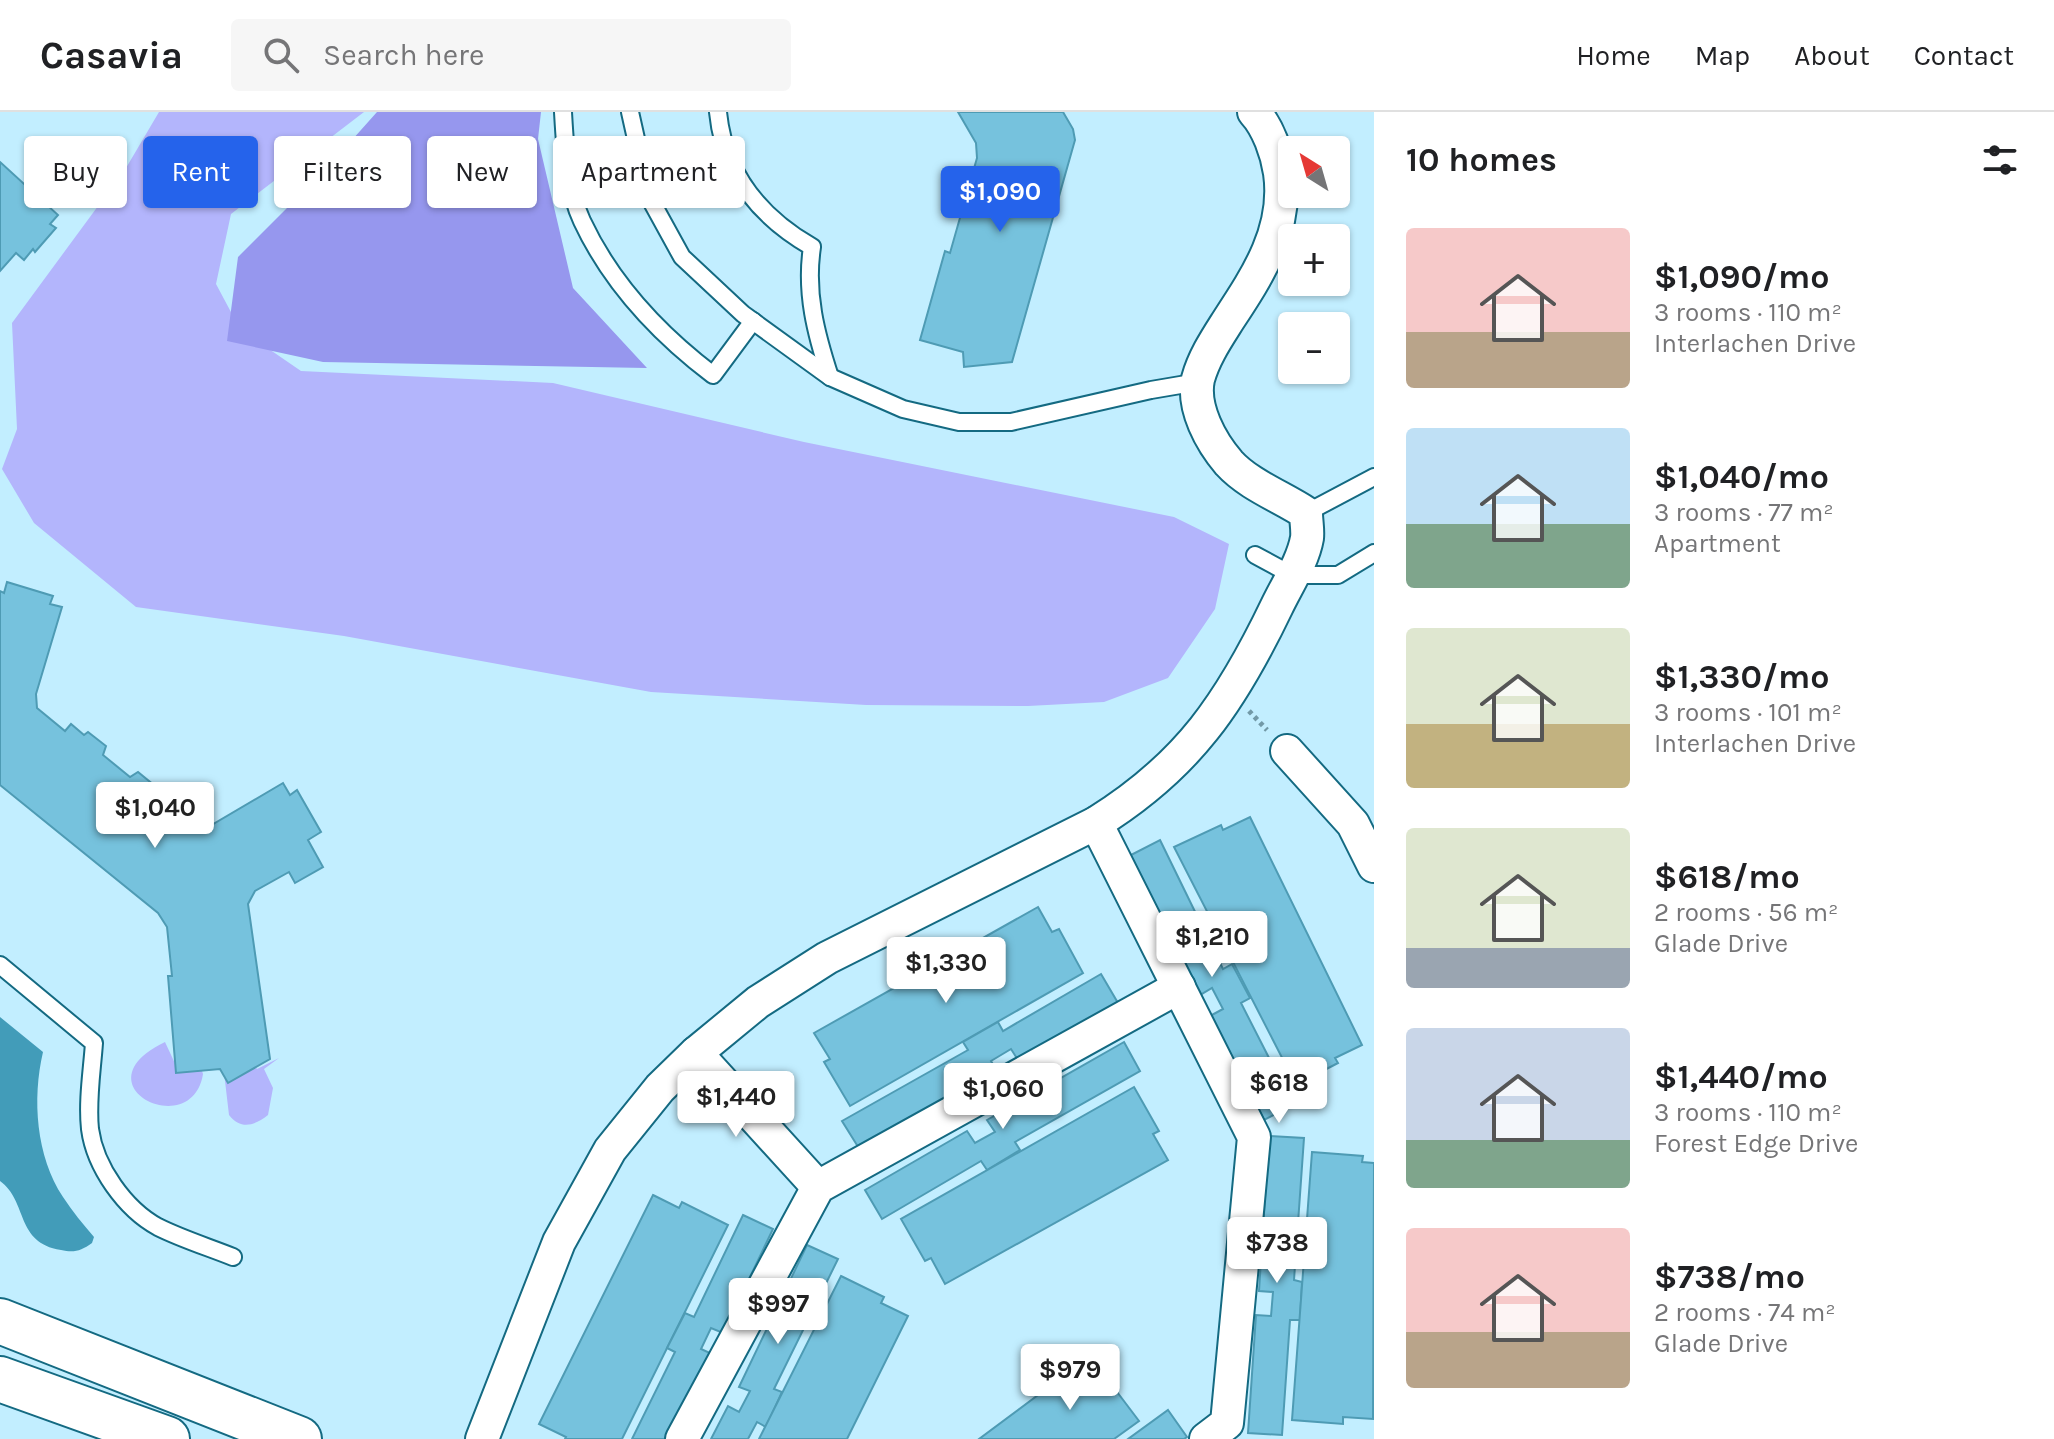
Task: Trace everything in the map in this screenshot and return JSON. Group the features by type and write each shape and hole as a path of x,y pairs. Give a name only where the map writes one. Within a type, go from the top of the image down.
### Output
{"street":[{"path":"482,1439 559,1242 610,1150 660,1088 696,1053 758,1002 827,958 1096,823 1134,799 1175,762 1232,693 1257,649 1307,539 1306,513 1230,464 1207,431 1198,403 1198,382 1207,353 1255,279 1280,222 1282,188 1278,157 1254,112"},
{"path":"1287,751 1353,824 1374,866"},
{"path":"1096,823 1254,1137 1227,1423 1206,1439"},
{"path":"682,1439 818,1187 1179,987"},
{"path":"696,1053 818,1187"},
{"path":"0,1321 299,1439"},
{"path":"0,1379 167,1439"}],"lane":[{"path":"563,112 569,170 581,219 637,305 676,346 713,375 753,321"},
{"path":"630,112 649,197 682,257 753,321 830,377 903,409 959,422 1011,422 1135,393 1198,382"},
{"path":"718,112 726,152 739,182 758,207 787,233 812,247 808,268 810,299 816,335 830,377"},
{"path":"1306,513 1374,477"},
{"path":"1255,555 1292,575 1338,575 1374,553"},
{"path":"0,965 94,1043 90,1131 100,1161 131,1207 157,1226 233,1257"}],"path":[{"path":"1232,693 1287,751"}],"shaded area":[{"path":"159,112 364,112 333,136 274,136 274,181 258,193 258,136 145,136"},
{"path":"377,112 541,112 538,139 573,288 647,368 323,362 227,341 238,257 287,208 411,208 411,136 356,136"},
{"path":"143,139 143,208 239,208 231,214 216,284 240,329 301,371 553,383 804,442 1174,517 1229,544 1215,609 1168,678 1104,702 1028,706 866,705 651,692 344,636 136,607 34,523 2,469 17,429 12,323 97,208 127,208 127,166"},
{"path":"0,1017 43,1052 37,1108 42,1145 47,1164 63,1197 94,1237 92,1243 81,1250 61,1250 36,1239 9,1189 0,1181"},
{"path":"165,1042 179,1072 202,1071 203,1074 195,1094 180,1104 162,1106 146,1100 135,1089 131,1075 140,1059"},
{"path":"249,1056 257,1069 279,1058 264,1069 273,1088 268,1115 248,1125 238,1123 229,1115 223,1064"}],"building":[{"path":"958,112 1063,112 1073,129 1075,140 1012,362 964,367 963,352 920,340 945,251 950,253 977,158 976,143"},
{"path":"0,162 24,184 24,208 50,208 58,215 50,224 56,228 35,252 33,249 24,260 16,253 0,271"},
{"path":"7,582 53,596 50,604 62,607 36,694 37,708 65,731 71,724 106,746 103,755 130,777 138,772 155,786 154,791 166,801 161,808 189,831 203,830 283,783 290,795 297,790 321,832 308,840 323,867 295,883 289,872 255,891 248,904 270,1059 228,1083 220,1069 176,1073 167,927 158,913 0,785 0,591 4,593"},
{"path":"1250,817 1362,1045 1335,1058 1338,1063 1296,1085 1174,847 1221,825 1223,830"},
{"path":"1160,840 1223,969 1232,964 1250,998 1241,1003 1293,1105 1264,1120 1210,1016 1223,1009 1212,988 1200,995 1129,856"},
{"path":"1038,907 1052,932 1059,929 1083,973 850,1106 824,1062 830,1059 814,1033"},
{"path":"1101,974 1118,1003 1018,1060 1011,1049 991,1061 997,1071 860,1150 842,1121 968,1050 963,1042 998,1022 1003,1031"},
{"path":"1124,1042 1140,1071 1015,1142 1020,1150 987,1170 981,1161 882,1219 865,1190 967,1131 975,1143 995,1132 987,1120"},
{"path":"1134,1087 1159,1131 1153,1134 1168,1160 945,1284 931,1258 925,1261 901,1219"},
{"path":"1269,1136 1304,1138 1294,1280 1302,1282 1300,1320 1290,1320 1282,1435 1248,1433 1256,1315 1271,1316 1273,1292 1259,1291"},
{"path":"1312,1152 1363,1156 1362,1162 1374,1163 1373,1419 1343,1417 1343,1424 1292,1420"},
{"path":"653,1195 679,1208 682,1202 728,1225 622,1439 565,1439 539,1424"},
{"path":"743,1215 773,1229 723,1333 711,1328 701,1349 712,1354 670,1439 632,1439 675,1352 667,1348 685,1313 694,1317"},
{"path":"807,1245 838,1259 774,1389 782,1392 766,1427 757,1422 748,1439 711,1439 728,1406 739,1412 750,1391 739,1387"},
{"path":"841,1276 884,1297 881,1303 908,1316 847,1439 759,1439"},
{"path":"1085,1360 1102,1384 1108,1380 1139,1421 1114,1439 979,1439"},
{"path":"1168,1410 1187,1437 1128,1439"}]}
